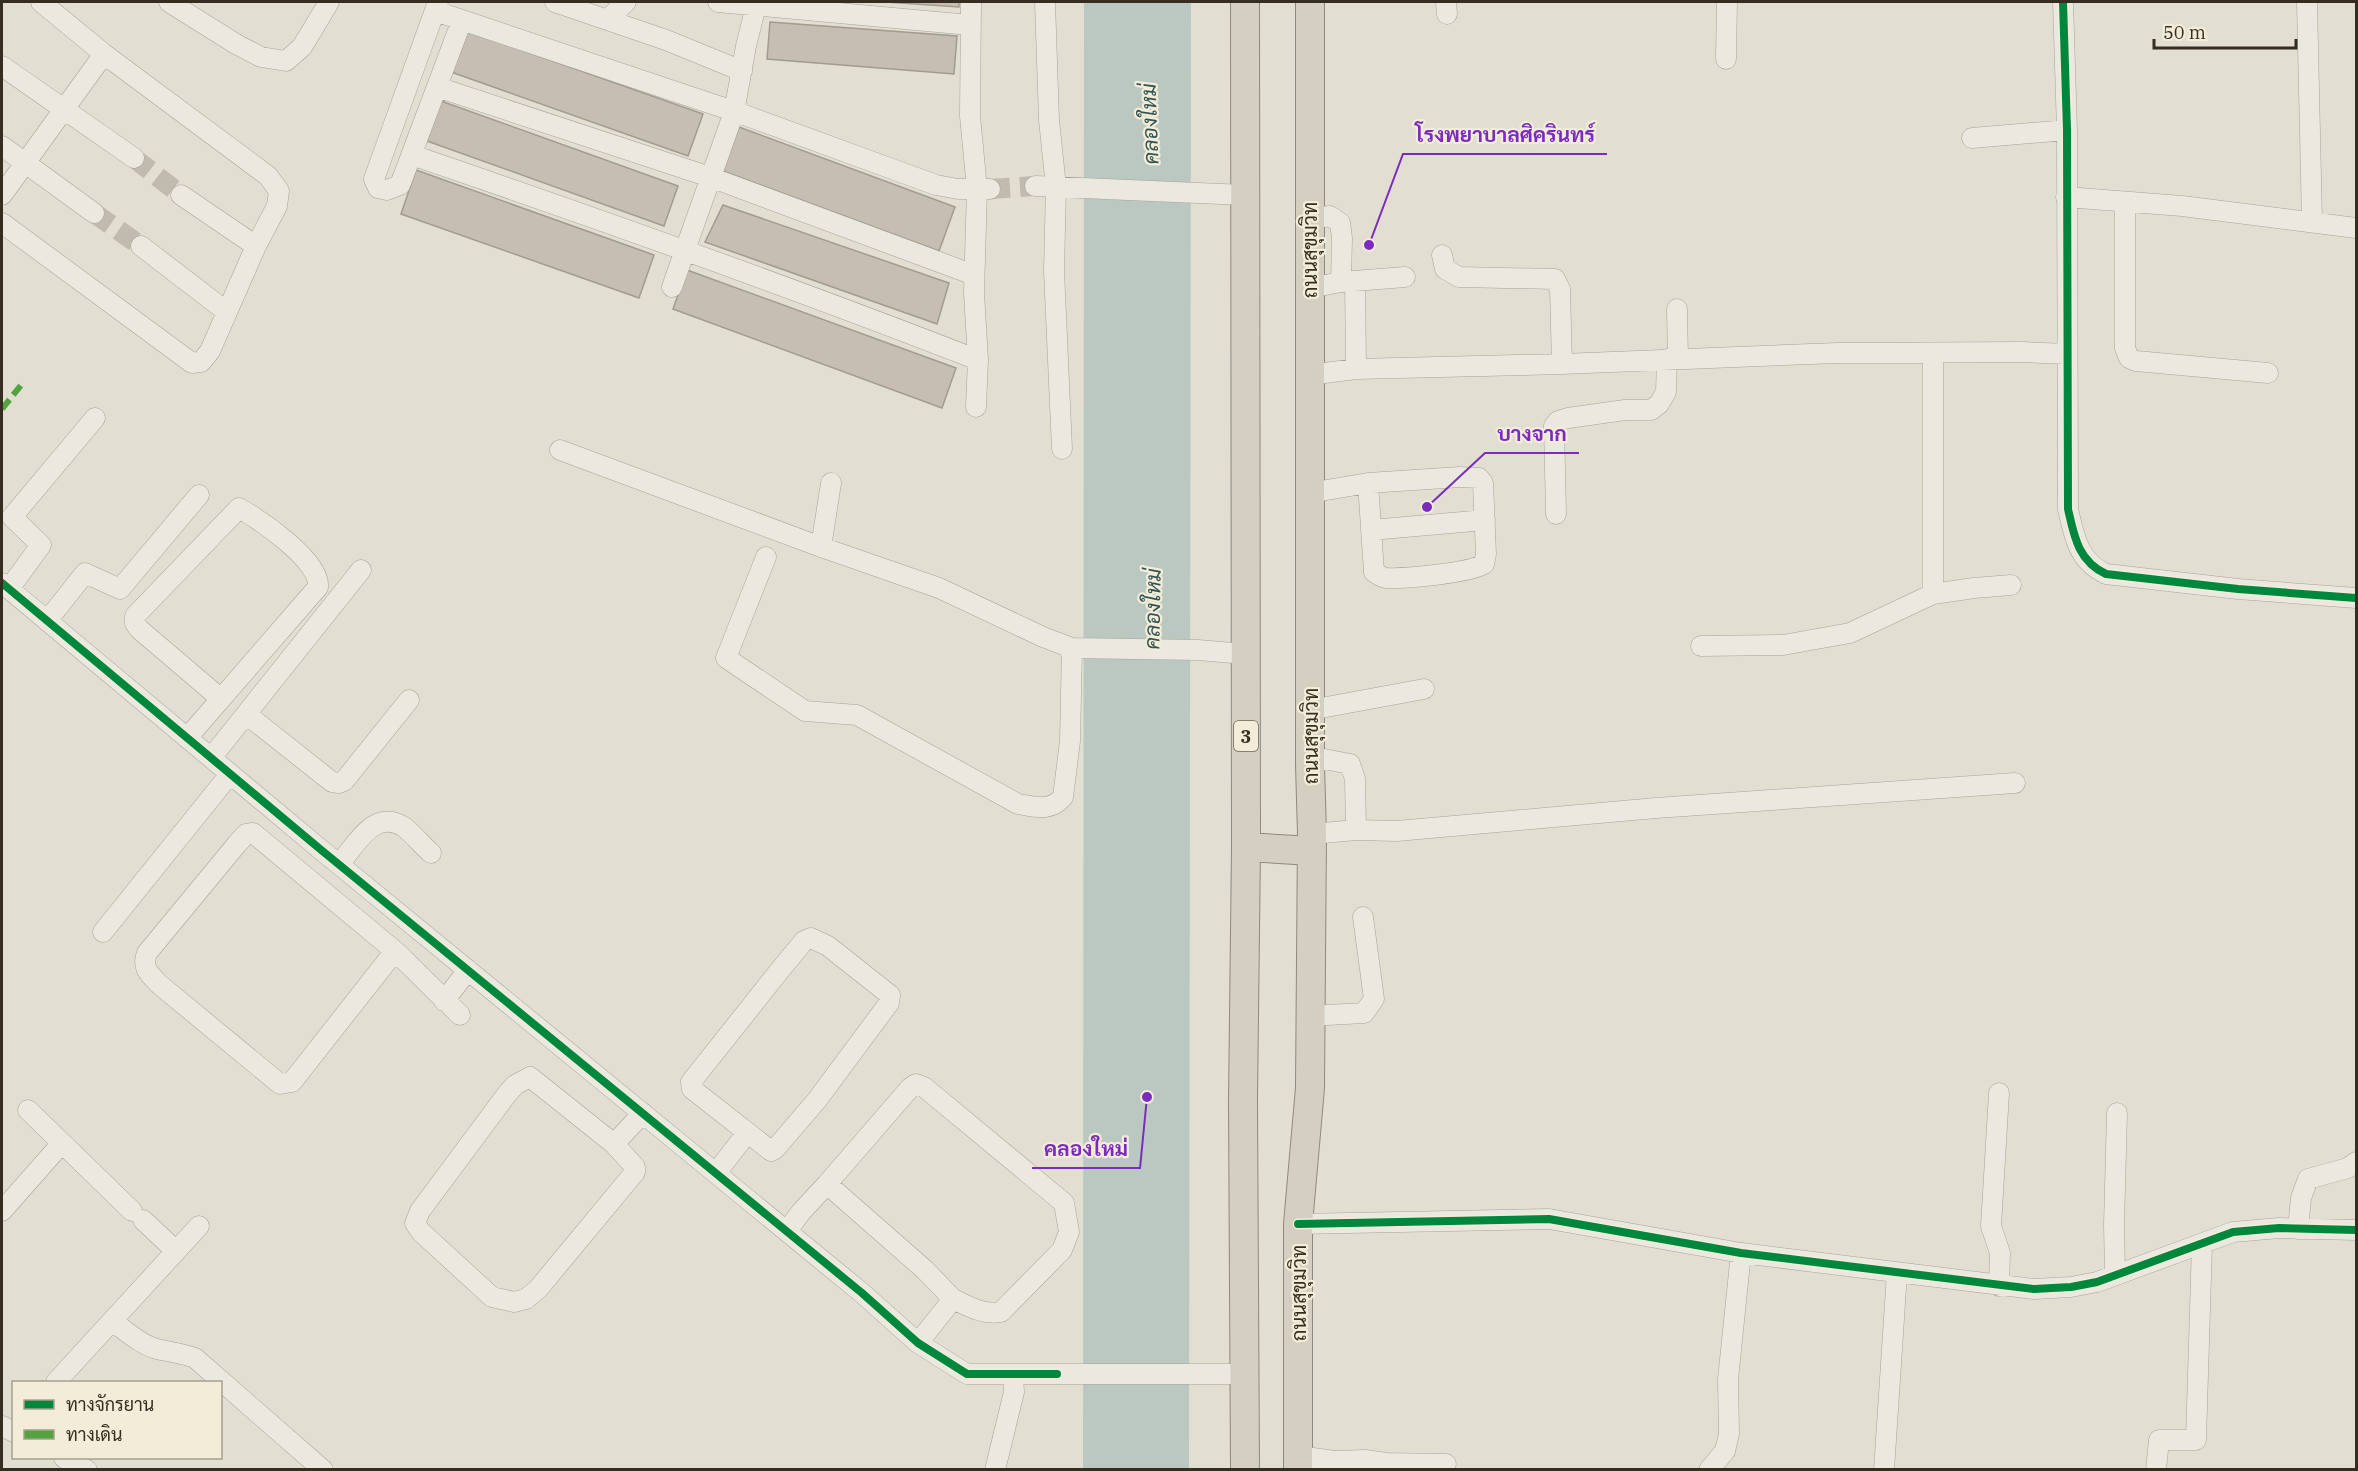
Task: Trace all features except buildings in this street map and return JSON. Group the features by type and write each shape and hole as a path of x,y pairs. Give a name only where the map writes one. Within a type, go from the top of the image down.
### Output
{"highway":[{"name":"3","path":"1245,2 1246,847 1243,1101 1245,1470"},
{"name":"ถนนสุขุมวิท","path":"1298,1463 1298,1224 1310,1088 1312,843 1309,375 1310,2"},
{"path":"1246,847 1312,843"}],"street":[{"path":"2,223 192,363 201,362 210,351 256,246 277,206 279,191 268,176 104,54 41,2"},
{"path":"169,2 261,57 286,61 302,47 330,2"},
{"path":"555,2 666,40 742,71"},
{"path":"607,20 626,2"},
{"path":"718,2 757,3 970,25"},
{"path":"971,2 970,116 984,189 974,275 978,360 976,407"},
{"path":"1045,2 1049,120 1066,188 1054,271 1062,449"},
{"path":"1726,58 1727,2"},
{"path":"2063,2 2067,130 2069,385 2066,429 2067,509 2074,539 2089,564 2106,574 2238,589 2356,598"},
{"path":"2307,2 2312,221"},
{"path":"672,287 734,111 757,3"},
{"path":"462,20 400,185 387,190 378,188 374,179 437,6 462,20 734,111 936,185 984,189"},
{"path":"2,195 104,54"},
{"path":"2,66 63,111 134,158"},
{"path":"437,87 710,177 974,275"},
{"path":"1972,138 2067,130"},
{"path":"2,146 94,213"},
{"path":"412,155 686,249 824,299 978,360"},
{"path":"1035,186 1245,195"},
{"path":"181,195 256,246"},
{"path":"2066,197 2312,221 2356,228"},
{"path":"2125,202 2125,348 2129,358 2136,361 2194,368 2268,373"},
{"path":"1309,222 1316,218 1330,216 1340,223 1356,369"},
{"path":"141,246 227,312"},
{"path":"1442,255 1445,269 1459,277 1555,279 1560,289 1562,364"},
{"path":"1310,288 1348,281 1405,276"},
{"path":"1556,514 1554,426 1558,421 1568,418 1625,410 1651,410 1659,404 1666,392 1677,309"},
{"path":"1309,375 1356,369 1562,364 1837,353 2067,354"},
{"path":"1933,354 1933,594"},
{"path":"95,418 12,517 41,545 5,586 230,774 716,1173 918,1343 967,1374 1245,1374"},
{"path":"560,450 821,547 939,588 1043,637 1076,648 1198,650 1245,654"},
{"path":"1310,493 1368,483 1460,477 1479,478 1483,483 1486,554 1484,564 1477,568 1394,578 1384,578 1374,572 1368,483"},
{"path":"821,547 831,483"},
{"path":"47,621 85,573 120,589 199,495"},
{"path":"187,738 318,587 319,583 312,568 290,546 267,525 240,508 135,616 135,623 139,628 220,698"},
{"path":"1371,530 1485,520"},
{"path":"766,557 726,657 805,711 857,715 1018,804 1049,808 1064,797 1076,648"},
{"path":"211,758 361,570"},
{"path":"1701,646 1783,645 1850,633 1933,594 2011,585"},
{"path":"1310,710 1424,689"},
{"path":"246,714 332,782 339,783 344,781 409,700"},
{"path":"1310,765 1324,759 1350,764 1355,779 1356,830"},
{"path":"103,932 230,774"},
{"path":"1312,843 1356,830 1397,831 1656,808 2015,783"},
{"path":"339,864 375,823 386,820 404,827 431,853"},
{"path":"395,951 292,1082 279,1084 160,985 147,972 144,961 147,953 237,844 246,834 253,833 395,951 460,1015"},
{"path":"1309,1016 1364,1013 1374,999 1363,917"},
{"path":"811,938 828,945 890,995 889,1003 817,1100 775,1149 771,1151 747,1133 692,1089 691,1082 804,941 811,938"},
{"path":"444,1000 468,970"},
{"path":"530,1077 536,1080 614,1144 635,1167 635,1172 538,1288 526,1299 514,1302 492,1297 421,1232 415,1222 425,1203 507,1094 525,1078 530,1077"},
{"path":"787,1232 801,1212 916,1084 924,1087 1064,1203 1070,1232 1062,1250 1001,1312 991,1314 977,1311 953,1299 925,1270 827,1184"},
{"path":"1999,1093 1991,1226 2000,1253 1999,1286"},
{"path":"28,1110 176,1251"},
{"path":"614,1144 643,1113"},
{"path":"2115,1275 2117,1113"},
{"path":"716,1173 747,1133"},
{"path":"2,1211 62,1143"},
{"path":"2298,1229 2301,1198 2308,1179 2348,1168 2356,1162"},
{"path":"1298,1224 1549,1219 1741,1253 2034,1289 2071,1287 2115,1275 2233,1232 2298,1229 2356,1230"},
{"path":"58,1381 199,1226"},
{"path":"2156,1470 2158,1440 2196,1440 2202,1244"},
{"path":"1709,1470 1725,1451 1729,1434 1728,1379 1741,1253"},
{"path":"1884,1470 1897,1273"},
{"path":"918,1343 953,1299"},
{"path":"112,1321 144,1344 195,1358 221,1381"},
{"path":"995,1470 1014,1392 1013,1375"},
{"path":"222,1382 323,1470"},
{"path":"66,1459 87,1470"},
{"path":"1298,1463 1365,1460 1388,1467 1446,1464"}],"water":[{"path":"1084,2 1191,2 1189,1469 1083,1470"}],"tunnel":[{"path":"134,158 181,195"},
{"path":"990,189 1035,186"},
{"path":"94,213 141,246"}],"marked path":[{"path":"2,409 22,384"}],"cycle path":[{"path":"2063,2 2067,130 2068,509 2079,547 2089,562 2106,574 2238,589 2356,598"},
{"path":"2,583 320,849 862,1293 918,1343 967,1374 1057,1374"},
{"path":"1298,1224 1549,1219 1741,1253 2034,1289 2071,1287 2097,1282 2233,1232 2279,1228 2356,1230"}],"place":[{"name":"โรงพยาบาลศิครินทร์","path":"1369,245"},
{"name":"บางจาก","path":"1427,507"},
{"name":"คลองใหม่","path":"1147,1097"}]}
